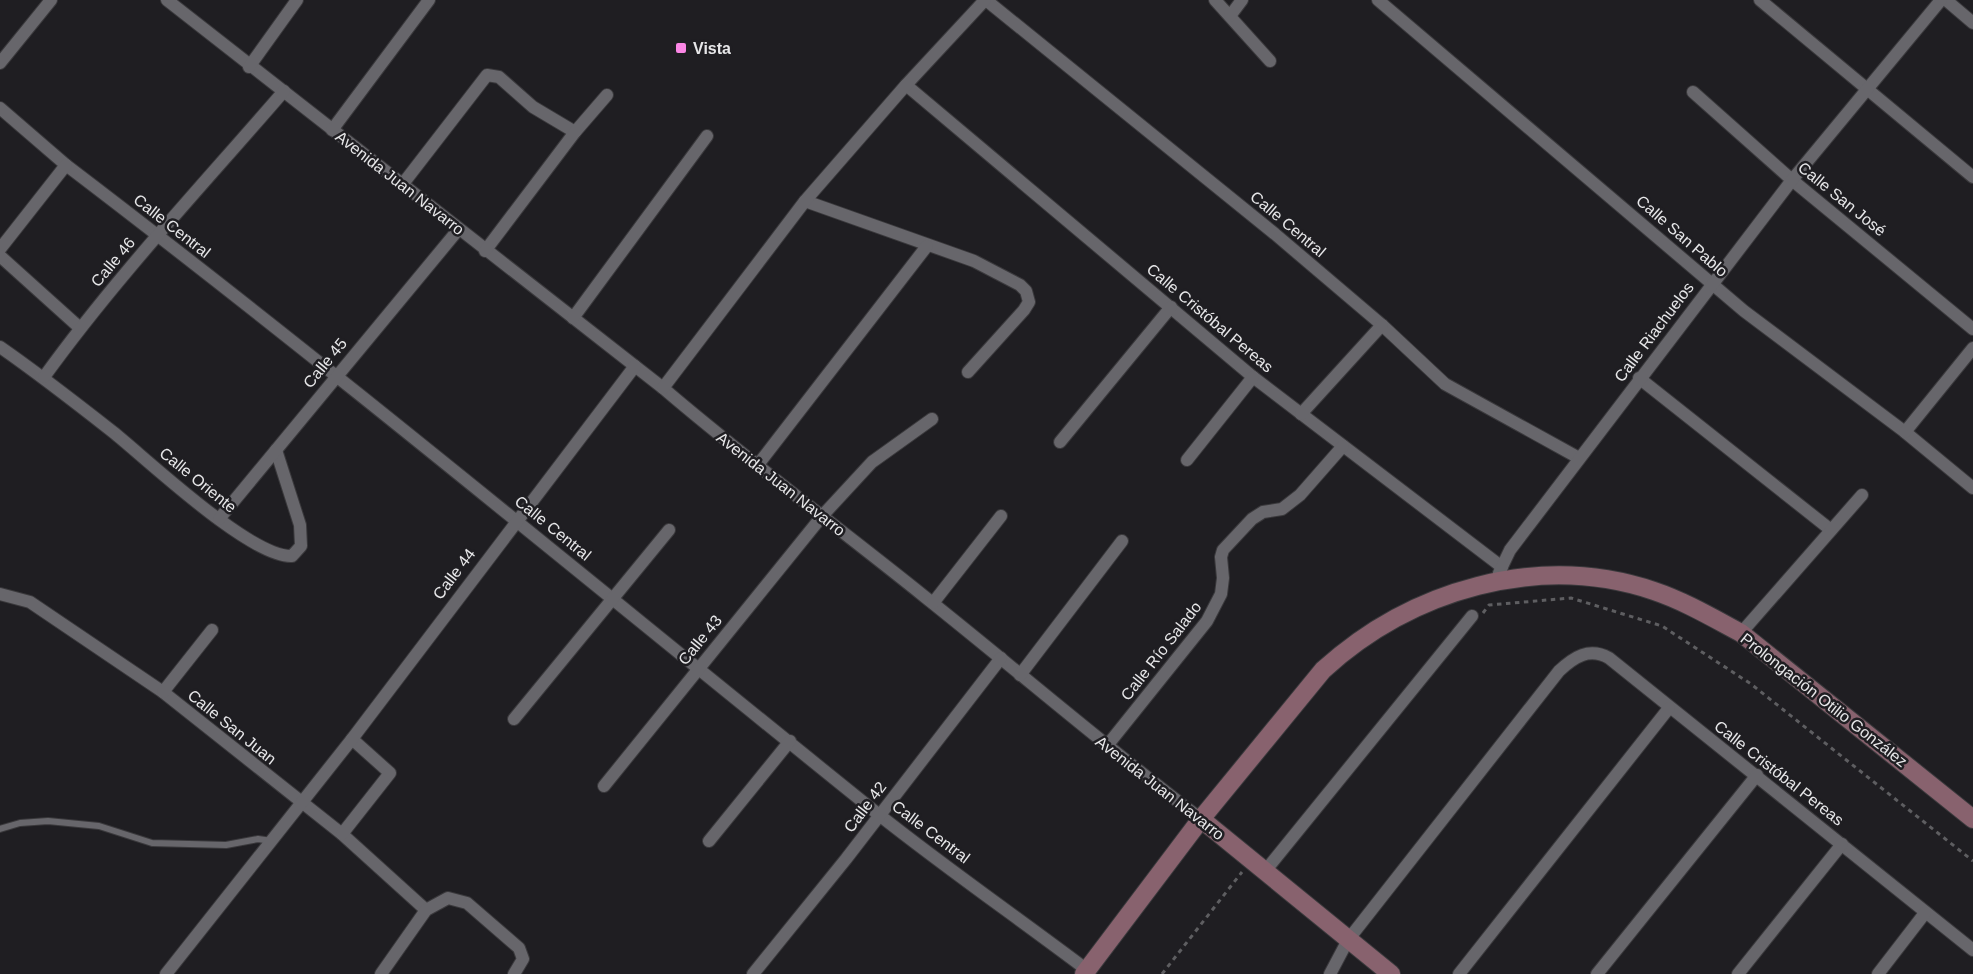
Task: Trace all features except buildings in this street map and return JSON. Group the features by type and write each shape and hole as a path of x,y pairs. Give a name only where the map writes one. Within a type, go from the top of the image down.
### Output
{"main road":[{"name":"Prolongación Otilio González","path":"1086,972 1201,819 1307,687 1344,651 1391,619 1499,573 1525,577 1592,578 1655,591 1741,633 1973,819"},
{"name":"Avenida Juan Navarro","path":"1201,819 1391,974"}],"street":[{"path":"0,63 51,0"},
{"path":"249,67 297,0"},
{"path":"332,130 429,0"},
{"path":"663,388 805,201 906,85 986,0"},
{"name":"Calle Central","path":"986,0 1089,81 1382,325 1445,384 1579,458"},
{"path":"1215,0 1270,61"},
{"path":"1230,16 1242,0"},
{"name":"Calle San Pablo","path":"1378,0 1711,284 1905,432 1973,488"},
{"path":"1760,0 1865,90 1973,177"},
{"path":"1943,0 1973,23"},
{"name":"Calle Riachuelos","path":"1499,573 1510,550 1546,506 1579,458 1711,284 1865,90 1943,0"},
{"name":"Avenida Juan Navarro","path":"171,1 249,67 663,388 757,466 823,515 1001,658 1106,747 1201,819"},
{"path":"402,185 487,75 499,77 533,107 574,132"},
{"name":"Calle Cristóbal Pereas","path":"906,85 1253,377 1343,446 1499,573"},
{"name":"Calle 46","path":"44,377 80,327 158,234 284,92"},
{"name":"Calle San José","path":"1693,92 1792,180 1973,329"},
{"path":"485,251 574,132 607,94"},
{"name":"Calle Central","path":"0,108 66,165 158,234 517,519 696,669 790,741 880,815 1086,972"},
{"path":"573,318 707,136"},
{"path":"0,249 66,165"},
{"path":"805,201 974,261 1020,285 1028,296 1029,302 968,372"},
{"name":"Calle 45","path":"219,519 458,230"},
{"path":"757,466 927,246"},
{"path":"0,256 80,327"},
{"path":"1060,442 1171,307"},
{"path":"1301,414 1382,325"},
{"name":"Calle Oriente","path":"0,347 44,377 219,519 276,554 292,556 301,546 300,525 276,450"},
{"path":"1905,432 1973,348"},
{"name":"Calle 44","path":"166,974 273,842 634,366"},
{"path":"1187,460 1253,377"},
{"path":"1639,378 1831,530"},
{"name":"Calle 43","path":"604,786 696,669 823,515 872,462 932,419"},
{"name":"Calle Río Salado","path":"1106,747 1207,621 1219,601 1223,578 1221,556 1223,550 1252,519 1263,512 1282,509 1300,495 1343,446"},
{"path":"1741,633 1862,495"},
{"path":"933,603 1001,516"},
{"path":"514,718 669,530"},
{"path":"1020,675 1122,541"},
{"name":"Calle San Juan","path":"0,594 30,602 163,692 301,804 342,834 426,910"},
{"path":"1269,873 1477,615"},
{"path":"163,692 212,630"},
{"name":"Calle Cristóbal Pereas","path":"1330,974 1348,940 1559,671 1582,654 1601,654 1635,678 1669,708 1757,775 1973,950"},
{"name":"Calle 42","path":"753,974 1001,658"},
{"path":"1459,974 1669,708"},
{"path":"342,834 390,773 384,765 352,739"},
{"path":"709,841 790,741"},
{"path":"1597,974 1757,775"},
{"path":"1738,974 1842,844"},
{"path":"381,974 426,910 448,898 467,903 519,948 523,959 514,974"},
{"path":"1878,974 1925,913"}],"lane":[{"path":"0,829 20,823 48,821 99,826 152,843 226,845 258,839 273,842"}],"path":[{"path":"1477,615 1489,605 1571,598 1662,627 1751,684 1973,861"},
{"path":"1162,974 1241,872 1269,873"}],"place":[{"name":"Vista","path":"681,48"}]}
